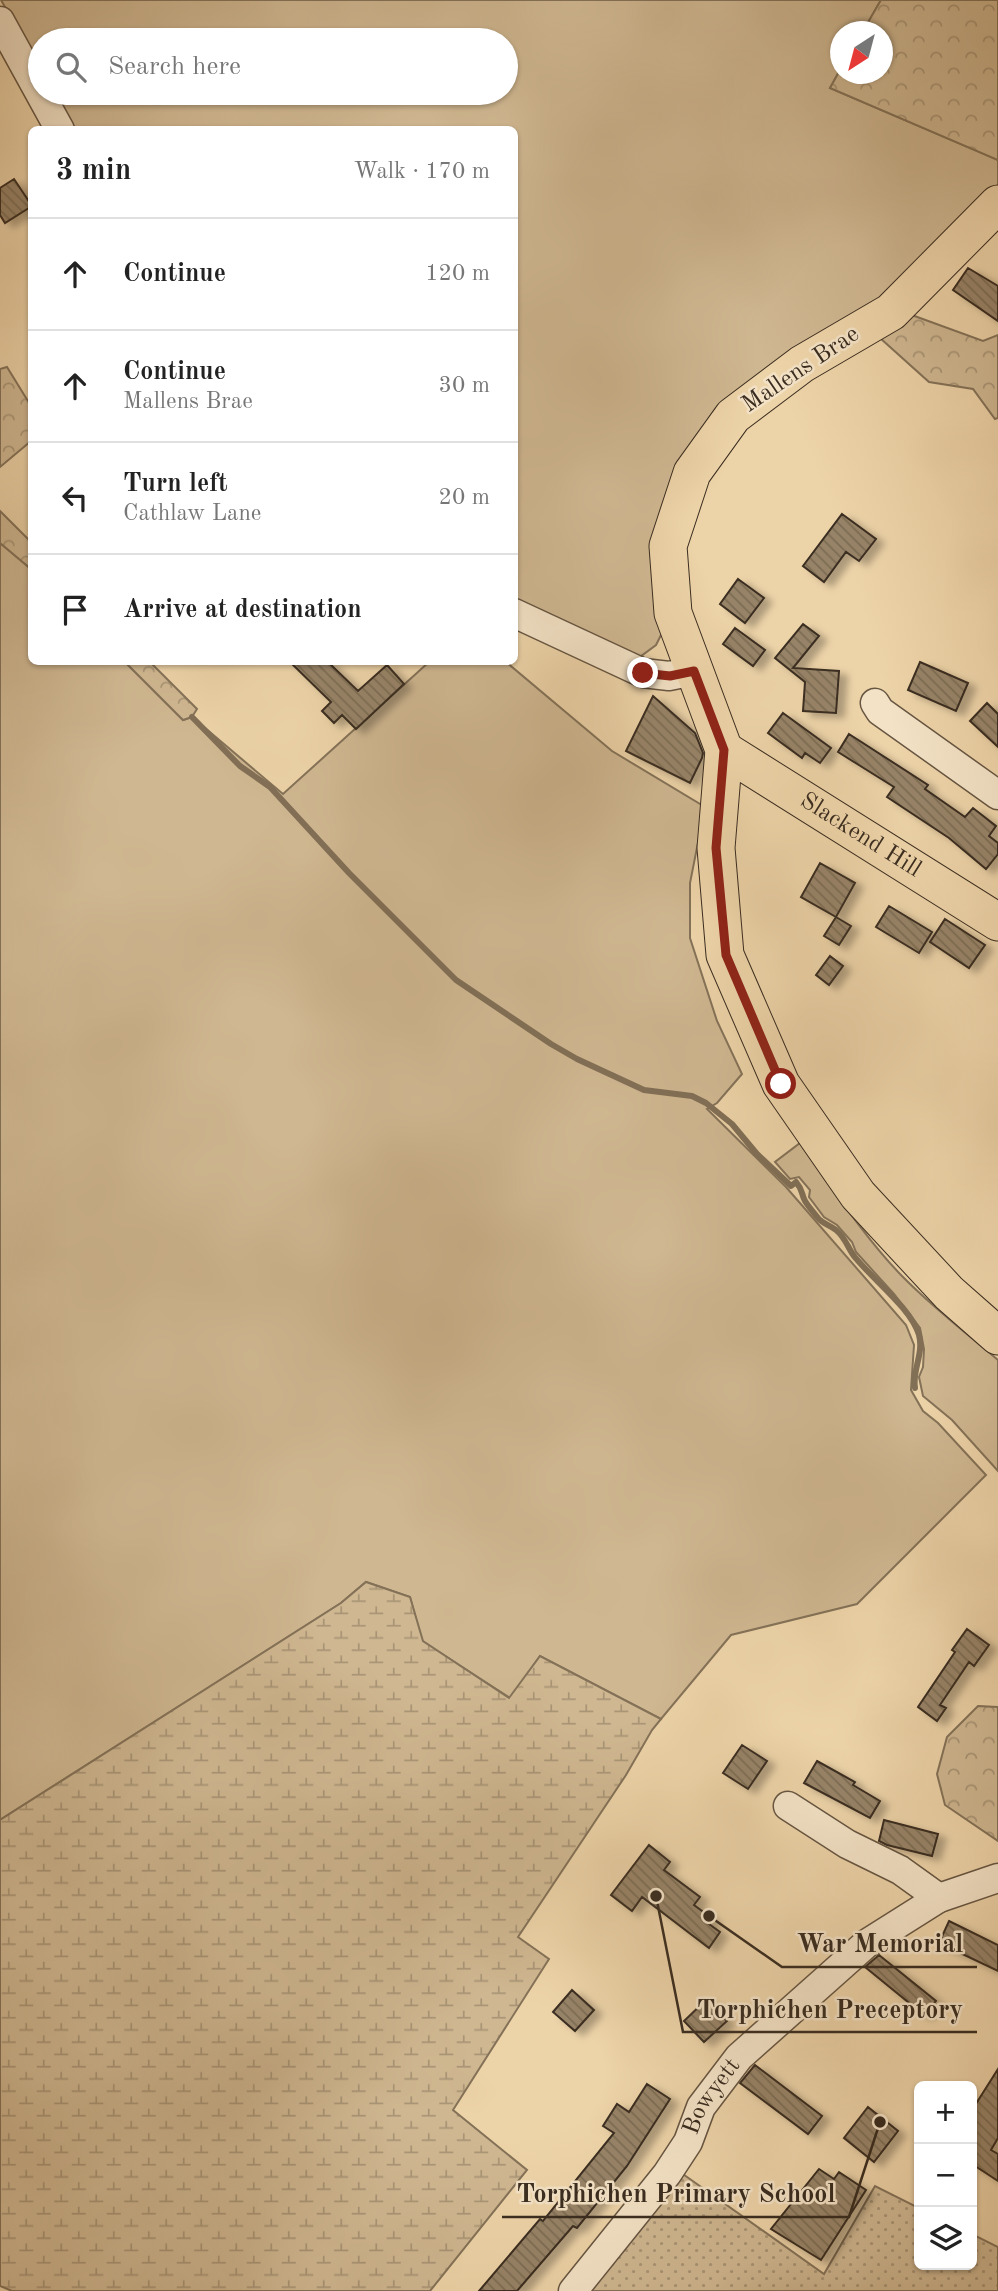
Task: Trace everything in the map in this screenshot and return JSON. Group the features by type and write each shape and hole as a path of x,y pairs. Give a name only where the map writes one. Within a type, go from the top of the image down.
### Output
{"main road":[{"name":"Mallens Brae","path":"724,750 673,613 668,546 692,473 733,416 802,364 891,312 998,204"},
{"name":"Slackend Hill","path":"724,750 998,922"},
{"path":"724,750 716,848 726,955 781,1084 858,1195 949,1293 998,1336"}],"street":[{"path":"0,21 28,72"},
{"path":"46,105 58,126"},
{"path":"518,614 643,673 670,676 694,671"},
{"path":"875,703 880,711 998,795"},
{"path":"788,1806 847,1844 900,1870 939,1898"},
{"name":"Bowyett","path":"573,2291 667,2174 688,2142 701,2107 739,2057 866,1944 939,1898 998,1878"}],"green space":[{"path":"1,0 881,0 869,21 830,21 830,84 832,84 830,88 998,160 998,191 879,303 759,374 717,407 685,454 663,631 656,645 637,659 518,605 518,126 72,126 60,105 518,105 518,28 28,28 28,48"},
{"path":"881,0 998,0 998,160 830,88 832,84 893,84 893,21 869,21"},
{"path":"909,314 983,341 998,335 998,418 995,419 973,389 929,382 880,338"},
{"path":"7,367 28,401 28,444 0,467 0,369"},
{"path":"0,511 28,539 28,566 0,543"},
{"path":"0,543 28,566 28,665 128,665 183,720 192,717 283,794 426,665 510,665 612,751 705,807 690,883 690,938 717,1021 742,1074 717,1103 707,1109 786,1187 906,1325 914,1345 911,1390 923,1411 938,1423 986,1475 857,1604 731,1635 661,1719 540,1656 510,1698 422,1641 410,1597 366,1582 341,1603 0,1820"},
{"path":"128,665 153,665 197,709 192,717 183,720"},
{"path":"800,1143 874,1245 901,1275 998,1360 998,1471 952,1420 923,1396 919,1377 923,1367 924,1349 920,1328 856,1252 852,1242 837,1225 824,1217 809,1197 810,1190 799,1177 790,1179 775,1162"},
{"path":"366,1582 410,1597 423,1641 509,1698 540,1656 661,1719 518,1937 549,1959 453,2110 527,2170 430,2291 12,2291 0,2286 0,1820 341,1603"},
{"path":"978,1706 998,1707 998,1841 945,1805 937,1774 947,1737"},
{"path":"680,2172 824,2274 875,2186 914,2206 914,2270 977,2270 977,2236 998,2247 998,2291 591,2291"}],"building":[{"path":"14,179 28,200 28,209 5,223 0,215 0,188"},
{"path":"968,268 998,286 998,321 953,290"},
{"path":"842,514 876,539 859,561 846,552 824,582 803,566"},
{"path":"738,579 764,598 745,623 720,604"},
{"path":"803,624 819,636 793,668 839,671 836,713 803,711 805,682 775,658"},
{"path":"735,628 765,650 753,666 723,644"},
{"path":"920,662 968,683 956,711 908,690"},
{"path":"293,665 331,665 358,691 387,665 404,684 356,729 342,715 334,723 322,711 331,702"},
{"path":"653,696 695,733 703,753 690,783 626,751"},
{"path":"987,703 998,714 998,747 970,721"},
{"path":"783,713 831,748 820,763 805,753 802,758 768,733"},
{"path":"849,734 928,785 925,789 965,817 973,808 996,826 989,836 998,843 998,854 986,869 949,838 887,797 894,787 838,752"},
{"path":"820,863 855,883 836,917 801,897"},
{"path":"889,906 932,932 919,953 876,927"},
{"path":"836,917 851,926 839,945 824,936"},
{"path":"945,919 985,945 969,968 930,942"},
{"path":"830,956 843,966 829,985 816,975"},
{"path":"967,1629 989,1645 974,1666 969,1662 940,1705 946,1708 937,1721 918,1707"},
{"path":"742,1745 767,1761 748,1789 723,1773"},
{"path":"817,1761 855,1782 853,1785 880,1801 870,1818 804,1783"},
{"path":"884,1820 938,1834 932,1856 879,1841"},
{"path":"649,1845 670,1862 664,1870 700,1897 694,1905 713,1919 709,1924 720,1932 709,1948 642,1897 632,1911 611,1895"},
{"path":"949,1921 998,1945 998,1971 939,1943"},
{"path":"879,1955 936,2001 924,2015 865,1967"},
{"path":"572,1990 594,2010 575,2031 553,2012"},
{"path":"707,1999 727,2021 704,2042 684,2021"},
{"path":"755,2065 822,2116 808,2134 740,2083"},
{"path":"998,2069 998,2138 991,2150 998,2154 998,2181 977,2167 977,2102"},
{"path":"647,2084 670,2099 627,2166 577,2228 573,2226 517,2291 479,2291 540,2219 543,2221 614,2133 603,2126 617,2104 629,2112"},
{"path":"868,2107 898,2131 874,2162 844,2138"},
{"path":"819,2169 834,2179 839,2172 866,2190 821,2260 771,2229"}],"waterway":[{"path":"192,717 240,766 270,787 349,873 456,980 577,1059 644,1090 692,1096 706,1103 732,1124 757,1154 791,1186 796,1182 805,1201 818,1218 839,1233 854,1256 900,1304 915,1325 920,1342 915,1388"}],"place":[{"name":"Torphichen Preceptory","path":"656,1896"},
{"name":"War Memorial","path":"709,1916"},
{"name":"Torphichen Primary School","path":"880,2122"}],"route":[{"path":"643,673 670,676 694,671 724,750 716,848 726,955 781,1084"}]}
